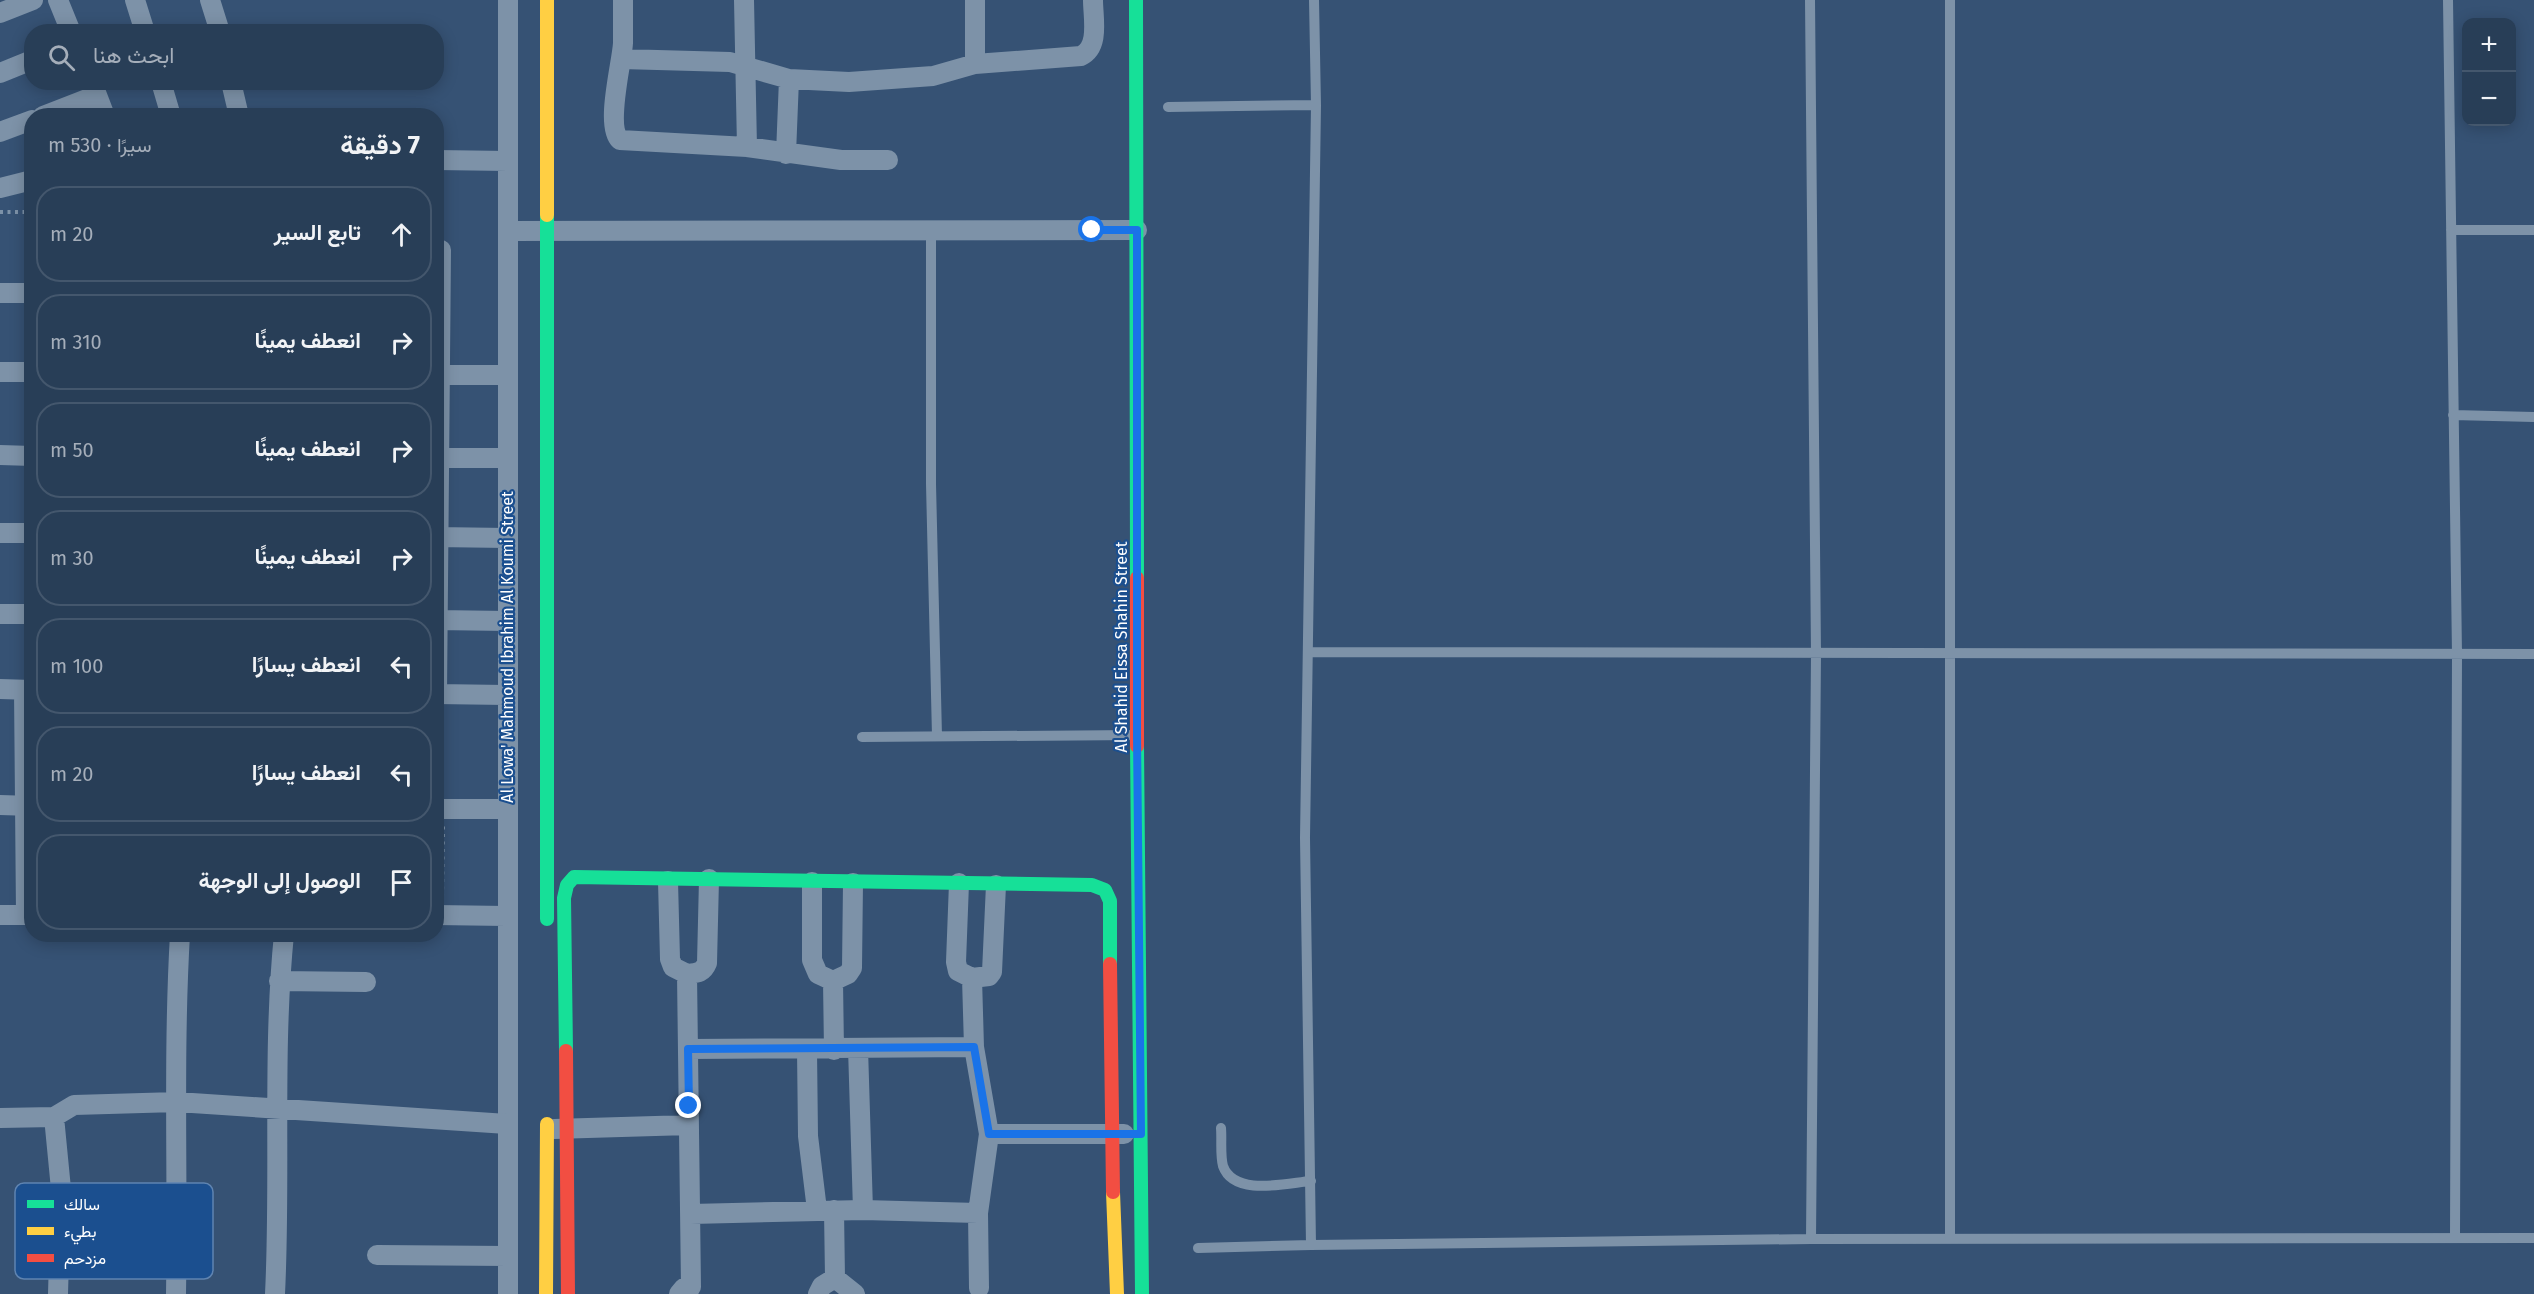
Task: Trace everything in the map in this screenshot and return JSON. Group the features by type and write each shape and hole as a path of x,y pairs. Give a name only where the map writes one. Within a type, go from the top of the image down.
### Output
{"street":[{"path":"0,13 33,0"},
{"path":"58,0 68,24"},
{"path":"135,0 142,24"},
{"path":"210,0 218,24"},
{"name":"Al Lowa' Mahmoud Ibrahim Al Koumi Street","path":"508,0 506,694 508,1294"},
{"path":"547,0 547,938"},
{"path":"623,0 621,59 615,98 618,139 747,147 841,160 888,160"},
{"path":"744,0 747,147"},
{"path":"975,0 975,64"},
{"path":"621,59 745,65 789,79 849,82 910,79 933,76 975,64 1081,57 1087,53 1094,40 1093,0"},
{"name":"Al Shahid Eissa Shahin Street","path":"1136,0 1137,735 1142,1294"},
{"path":"0,73 24,63"},
{"path":"786,154 789,79"},
{"path":"58,108 92,90"},
{"path":"94,90 102,108"},
{"path":"163,90 169,108"},
{"path":"233,90 237,108"},
{"path":"0,132 24,123"},
{"path":"444,160 508,161"},
{"path":"0,188 24,182"},
{"path":"508,231 1137,230"},
{"path":"0,293 24,294"},
{"path":"0,372 24,372"},
{"path":"444,375 507,375"},
{"path":"0,455 24,456"},
{"path":"444,458 507,458"},
{"path":"0,533 24,533"},
{"path":"444,537 507,538"},
{"path":"0,614 24,614"},
{"path":"444,620 507,621"},
{"path":"0,689 24,690"},
{"path":"444,694 506,694"},
{"path":"0,806 24,806"},
{"path":"444,809 507,809"},
{"path":"546,1294 556,1129 565,889 574,878 1092,885 1105,890 1108,895 1111,1135 1117,1294"},
{"path":"668,881 670,959 673,967 687,974 699,973 705,969 707,963 709,879"},
{"path":"812,882 812,960 818,974 833,981"},
{"path":"833,981 848,974 852,968 853,883"},
{"path":"959,883 956,962 958,971 972,978 989,976 992,972 996,885"},
{"path":"0,915 24,915"},
{"path":"444,915 506,916"},
{"path":"177,1183 176,1005 180,942"},
{"path":"275,1294 276,1108 279,981 283,942"},
{"path":"687,974 693,1292"},
{"path":"972,978 974,1047 989,1134 978,1213 979,1292"},
{"path":"279,981 366,982"},
{"path":"833,981 834,1050"},
{"path":"688,1049 834,1050 974,1047"},
{"path":"858,1048 863,1210"},
{"path":"807,1050 808,1136 825,1210 835,1278 855,1294"},
{"path":"0,1118 54,1117 74,1104 177,1102 507,1124"},
{"path":"547,1105 556,1129 568,1294"},
{"path":"54,1117 60,1183"},
{"path":"556,1129 689,1125"},
{"path":"989,1134 1141,1134"},
{"path":"691,1214 825,1210 978,1213"},
{"path":"377,1255 507,1256"},
{"path":"818,1294 822,1286 835,1278"},
{"path":"58,1279 58,1294"},
{"path":"176,1279 176,1294"}],"lane":[{"path":"1311,1245 1305,838 1316,105 1314,0"},
{"path":"1810,0 1816,654 1811,1239"},
{"path":"1950,0 1952,654 1950,1238"},
{"path":"2448,0 2457,654 2455,1238"},
{"path":"1168,107 1316,105"},
{"path":"931,230 931,483 937,736"},
{"path":"2451,230 2534,230"},
{"path":"2453,415 2534,417"},
{"path":"1309,652 2534,654"},
{"path":"862,737 1137,735"},
{"path":"1221,1128 1223,1166 1237,1182 1250,1185 1311,1181"},
{"path":"1198,1248 1811,1239 2534,1238"}],"path":[{"path":"0,212 24,212"}],"traffic: fast":[{"path":"1136,0 1137,578"},
{"path":"547,215 547,919"},
{"path":"1137,746 1142,1294"},
{"path":"566,1051 564,898 567,885 574,877 1092,885 1105,890 1110,901 1110,964"}],"traffic: slow":[{"path":"547,0 547,215"},
{"path":"546,1294 547,1124"},
{"path":"1113,1192 1117,1294"}],"traffic: jam":[{"path":"1137,578 1137,746"},
{"path":"1110,964 1113,1192"},
{"path":"566,1051 568,1294"}],"route":[{"path":"689,1106 688,1049 834,1050 974,1047 989,1134 1141,1134 1137,735 1137,230 1092,230"}]}
